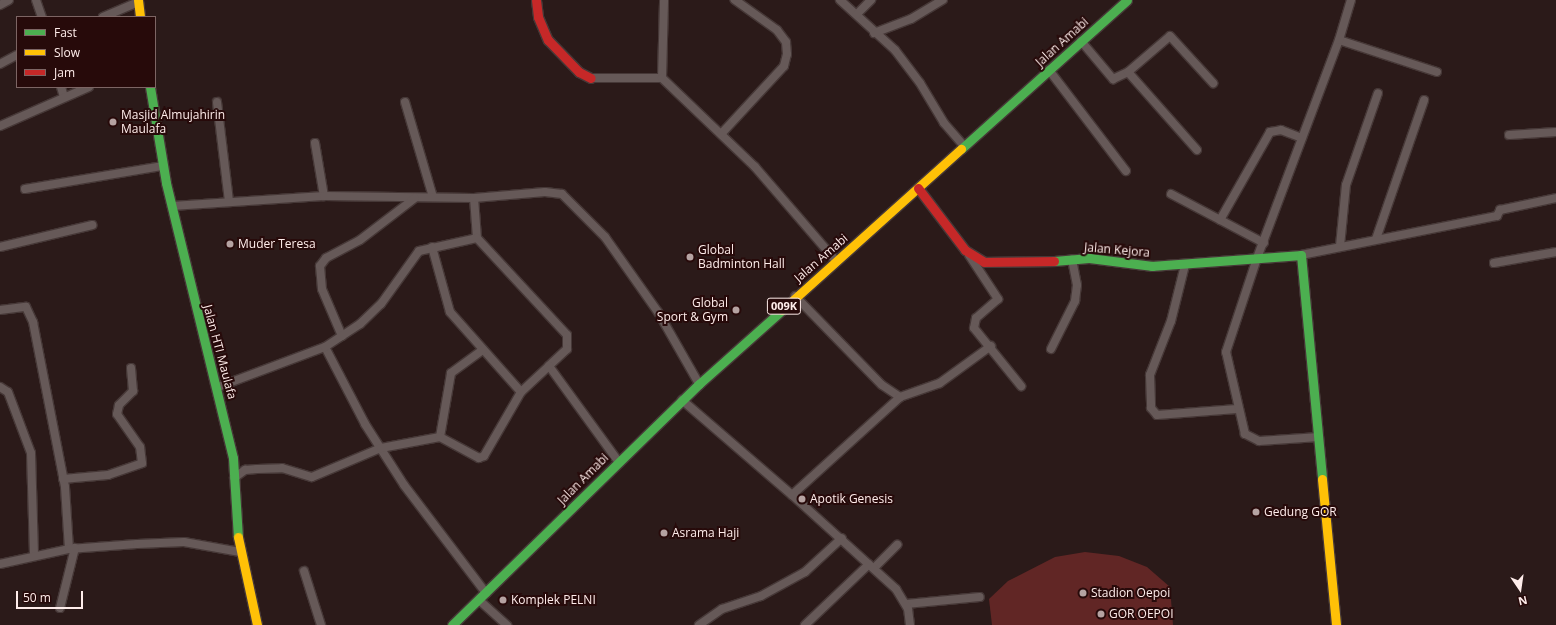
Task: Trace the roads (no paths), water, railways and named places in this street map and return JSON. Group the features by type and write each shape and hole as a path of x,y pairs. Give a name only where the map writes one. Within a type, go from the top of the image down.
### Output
{"street":[{"path":"0,5 9,0"},
{"path":"36,0 42,16"},
{"path":"536,0 538,17 548,40 579,72 591,78 662,78"},
{"path":"664,0 662,78 687,104 722,133 836,261"},
{"path":"722,133 784,66 787,54 786,42 777,30 735,0"},
{"path":"840,0 856,14 874,34 895,50 920,83 944,123 964,146"},
{"path":"856,14 871,0"},
{"path":"874,34 911,19 943,0"},
{"name":"Jalan Amabi","path":"452,625 618,461 699,384 795,296 918,188 1127,0"},
{"path":"1319,437 1254,440 1245,434 1237,409 1226,352 1257,258 1264,244 1302,138 1340,40 1350,0"},
{"path":"105,16 139,1 140,16"},
{"path":"1081,41 1113,79 1128,72 1170,36 1213,83"},
{"path":"1340,40 1437,72"},
{"path":"0,64 16,56"},
{"path":"1049,70 1126,171"},
{"path":"1128,72 1177,131 1196,150"},
{"path":"61,88 64,97"},
{"path":"0,126 86,88"},
{"name":"Jalan HTI Maulafa","path":"150,88 172,206 198,323 218,387 234,478 240,552 258,625"},
{"path":"1340,246 1346,185 1378,93"},
{"path":"1376,239 1424,100"},
{"path":"217,102 229,201"},
{"path":"406,102 433,196"},
{"path":"1220,220 1270,132 1282,130 1302,138"},
{"path":"1509,135 1556,132"},
{"path":"315,143 324,196"},
{"path":"25,189 164,166"},
{"path":"918,188 969,255 998,299 976,318 974,326 1021,386"},
{"path":"172,206 229,201 324,196 415,198 433,196 474,198 545,192 567,197 605,237 634,277 674,338 699,384"},
{"path":"1170,194 1264,244"},
{"path":"342,336 322,289 320,266 326,258 360,240 415,198"},
{"path":"234,478 245,470 263,468 282,468 312,477 381,448 440,437 479,458 484,456 520,392 567,349 567,336 477,238 474,198"},
{"path":"1336,625 1301,255 1340,246 1497,216 1500,210 1556,198"},
{"path":"0,247 92,225"},
{"path":"218,387 324,347 342,336 381,304 414,256 432,247 477,238"},
{"path":"432,247 450,312 520,392"},
{"path":"1494,263 1556,252"},
{"name":"Jalan Kejora","path":"969,255 995,264 1072,258 1185,265 1301,255"},
{"path":"1051,349 1075,301 1077,285 1072,258"},
{"path":"1185,265 1171,321 1150,375 1150,408 1157,415 1237,409"},
{"path":"795,296 882,385 900,397"},
{"path":"0,310 22,306 30,313 63,479 72,548 60,608"},
{"path":"792,495 900,397 940,383 991,346"},
{"path":"324,347 381,448 404,485 483,596 507,625"},
{"path":"440,437 451,373 483,350"},
{"path":"549,366 618,461"},
{"path":"63,479 108,475 142,463 140,447 117,414 119,405 133,392 131,368"},
{"path":"0,386 8,392 31,453 34,555"},
{"path":"682,400 842,538 872,566 906,604 910,625"},
{"path":"699,625 722,609 761,596 808,570 842,538"},
{"path":"0,564 34,555 72,548 184,542 240,552"},
{"path":"805,625 897,545"},
{"path":"304,571 322,625"},
{"path":"906,604 980,597"}],"place":[{"name":"Masjid Almujahirin Maulafa","path":"113,122"},
{"name":"Muder Teresa","path":"230,244"},
{"name":"Global Badminton Hall","path":"690,257"},
{"name":"Global Sport & Gym","path":"736,310"},
{"name":"Apotik Genesis","path":"802,499"},
{"name":"Gedung GOR","path":"1256,512"},
{"name":"Asrama Haji","path":"664,533"},
{"name":"Stadion Oepoi","path":"1083,593"},
{"name":"Komplek PELNI","path":"503,600"},
{"name":"GOR OEPOI","path":"1101,614"}]}
